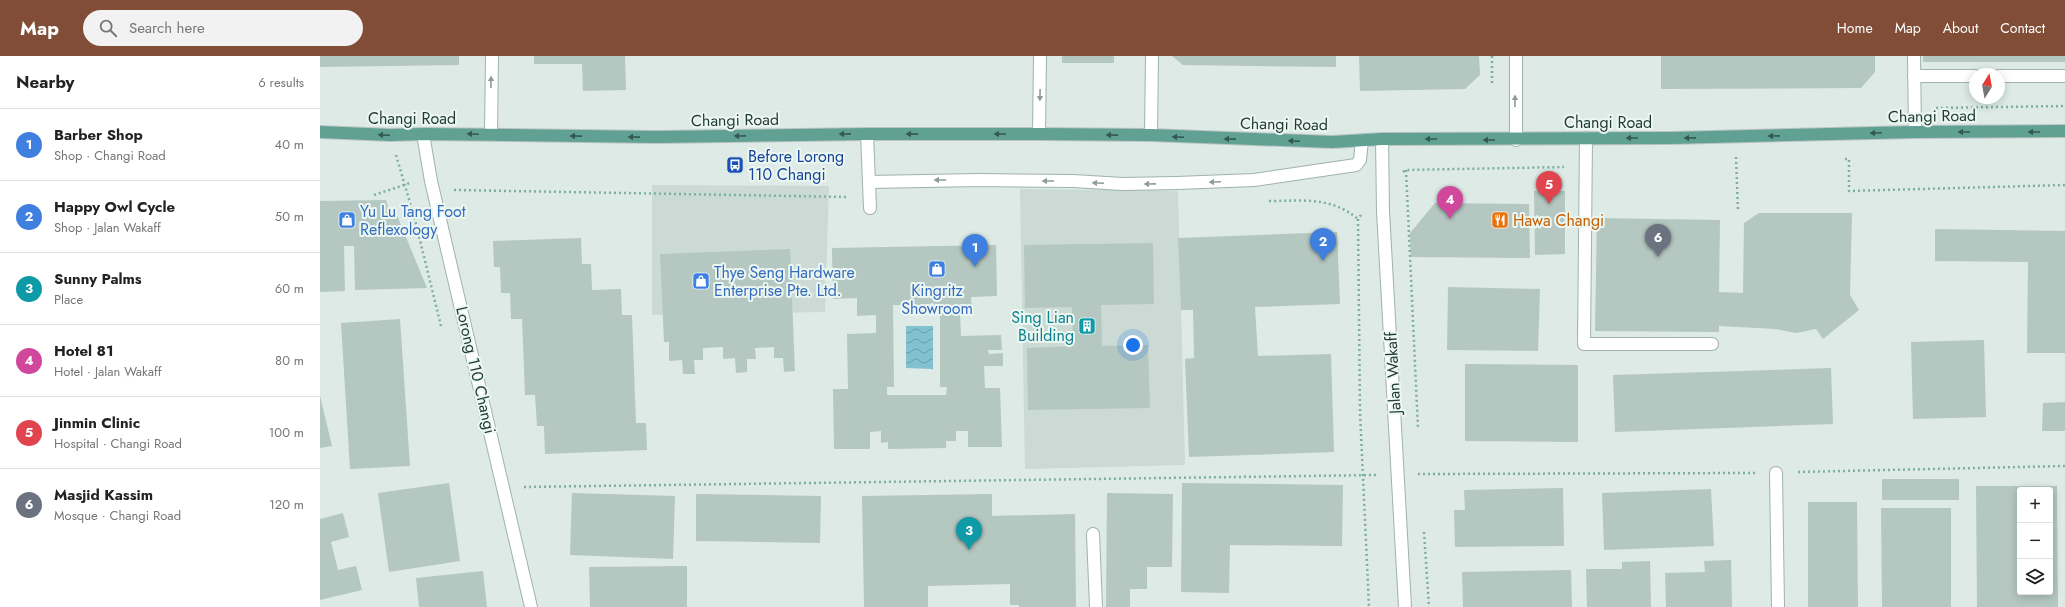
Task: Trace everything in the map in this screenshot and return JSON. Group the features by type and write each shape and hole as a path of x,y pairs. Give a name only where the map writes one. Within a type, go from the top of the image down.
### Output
{"main road":[{"name":"Changi Road","path":"320,132 391,135 423,134 657,137 867,134 1151,135 1332,142 1382,139 1516,140 1562,138 1736,137 1915,132 2065,131"}],"street":[{"path":"491,135 492,56"},
{"path":"1039,134 1040,56"},
{"path":"1151,135 1152,56"},
{"path":"1516,56 1516,140"},
{"path":"1914,56 1915,132"},
{"path":"1914,76 1969,76"},
{"path":"2005,76 2065,76"},
{"name":"Lorong 110 Changi","path":"423,134 431,180 531,607"},
{"path":"867,134 870,208"},
{"path":"1586,138 1584,344 1712,344"},
{"name":"Jalan Wakaff","path":"1382,139 1384,184 1383,211 1405,607"},
{"path":"869,182 1010,180 1123,184 1254,180 1356,165 1360,160 1362,140"},
{"path":"1776,473 1778,607"},
{"path":"1093,534 1096,607"}],"path":[{"path":"1492,56 1492,85"},
{"path":"1915,109 2065,106"},
{"path":"1736,137 1738,211"},
{"path":"1384,184 1406,170 1564,169 1562,138"},
{"path":"1845,159 1849,159 1849,191 2065,185"},
{"path":"1406,170 1419,435"},
{"path":"374,195 405,184 431,180"},
{"path":"1362,213 1358,219 1362,475 1369,607"},
{"path":"504,488 1398,474 1776,473 2065,466"},
{"path":"1420,467 1421,482"},
{"path":"1424,529 1429,607"}],"shaded area":[{"path":"652,185 829,186 825,312 652,315"},
{"path":"1020,189 1178,191 1185,465 1025,469"}],"water":[{"path":"906,326 933,326 933,369 906,368"}],"building":[{"path":"320,56 459,56 459,65 320,67"},
{"path":"534,56 625,56 626,90 583,91 582,64 534,64"},
{"path":"1062,56 1114,56 1114,63 1062,63"},
{"path":"1172,56 1336,56 1336,67 1183,65"},
{"path":"1359,56 1479,56 1480,75 1465,89 1360,91"},
{"path":"1661,56 1875,56 1875,72 1861,88 1661,89"},
{"path":"1923,56 2065,56 2065,62 1923,62"},
{"path":"1534,191 1565,191 1565,254 1535,255"},
{"path":"386,200 390,213 396,213 427,288 355,290 354,246 344,246 345,291 320,292 320,201"},
{"path":"1435,203 1529,204 1530,258 1411,257 1410,233"},
{"path":"1759,213 1852,213 1850,295 1859,310 1823,339 1816,329 1796,333 1776,329 1719,326 1719,332 1595,331 1597,218 1720,220 1719,292 1743,293 1744,223"},
{"path":"1935,229 2065,231 2065,353 2027,353 2028,262 1935,261"},
{"path":"1337,232 1340,304 1255,307 1258,356 1331,354 1334,452 1189,457 1185,359 1194,358 1193,310 1181,310 1178,238"},
{"path":"581,238 582,264 591,264 592,290 621,289 622,315 632,315 636,423 646,423 647,450 545,454 544,426 537,426 535,395 525,395 522,319 511,319 510,293 501,293 500,267 494,267 493,241"},
{"name":"Sing Lian Building","path":"1153,243 1154,304 1101,305 1102,346 1148,345 1150,408 1028,410 1027,348 1073,346 1072,307 1025,308 1024,245"},
{"path":"996,245 997,296 971,297 972,315 960,315 961,336 1001,335 1002,350 988,350 989,354 1003,353 1003,366 984,366 985,388 1000,388 1002,447 968,447 968,431 956,431 956,441 946,441 946,448 888,449 888,442 881,443 881,431 870,432 870,449 834,449 833,389 848,389 847,334 876,333 876,315 857,316 857,298 833,299 832,248","holes":["893,305 940,305 940,387 947,387 946,395 887,395 887,387 894,387"]},
{"path":"790,249 795,371 784,372 783,358 774,358 774,347 755,348 756,359 747,359 747,372 736,373 735,358 723,359 723,347 703,348 703,360 694,360 695,374 683,374 682,360 669,361 669,342 664,342 660,254"},
{"path":"1448,287 1540,289 1538,351 1447,350"},
{"path":"400,319 410,466 350,469 341,323"},
{"path":"1984,340 1986,417 1913,419 1911,342"},
{"path":"1465,364 1578,365 1578,442 1465,441"},
{"path":"1831,368 1833,424 1615,432 1613,375"},
{"path":"320,396 332,446 320,448"},
{"path":"2065,402 2065,431 2042,431 2043,403"},
{"path":"1882,479 1959,479 1959,500 1882,500"},
{"path":"449,483 460,561 389,572 378,493"},
{"path":"1182,483 1343,485 1342,546 1230,545 1229,593 1181,592"},
{"path":"1976,486 2057,486 2058,607 1977,607"},
{"path":"1563,488 1564,546 1455,547 1454,510 1465,510 1464,490"},
{"path":"1711,489 1714,546 1604,550 1602,493"},
{"path":"572,493 675,496 673,559 570,555"},
{"path":"1107,493 1173,494 1172,567 1147,567 1147,589 1130,589 1130,607 1106,607"},
{"path":"696,494 821,496 820,543 696,541"},
{"path":"992,494 992,516 1075,514 1076,607 1019,607 1019,605 1010,605 1010,584 928,586 928,607 864,607 862,496"},
{"path":"1808,502 1857,502 1858,607 1808,607"},
{"path":"1881,508 1951,508 1951,607 1882,607"},
{"path":"343,513 349,537 331,542 338,570 356,566 362,590 320,600 320,519"},
{"path":"1731,560 1732,607 1666,607 1665,573 1705,572 1704,561"},
{"path":"1650,561 1651,607 1587,607 1586,569 1622,569 1622,562"},
{"path":"687,566 687,607 590,607 589,567"},
{"path":"1571,570 1572,607 1463,607 1462,572"},
{"path":"483,571 487,607 419,607 416,578"}],"place":[{"name":"Before Lorong 110 Changi","path":"735,165"},
{"name":"Jinmin Clinic","path":"1549,204"},
{"name":"Hotel 81","path":"1450,219"},
{"name":"Yu Lu Tang Foot Reflexology","path":"347,220"},
{"name":"Hawa Changi","path":"1500,220"},
{"name":"Masjid Kassim","path":"1658,257"},
{"name":"Happy Owl Cycle","path":"1323,261"},
{"name":"Barber Shop","path":"975,267"},
{"name":"Kingritz Showroom","path":"937,269"},
{"name":"Thye Seng Hardware Enterprise Pte. Ltd.","path":"701,281"},
{"name":"Sing Lian Building","path":"1087,326"},
{"name":"Sunny Palms","path":"969,550"}]}
